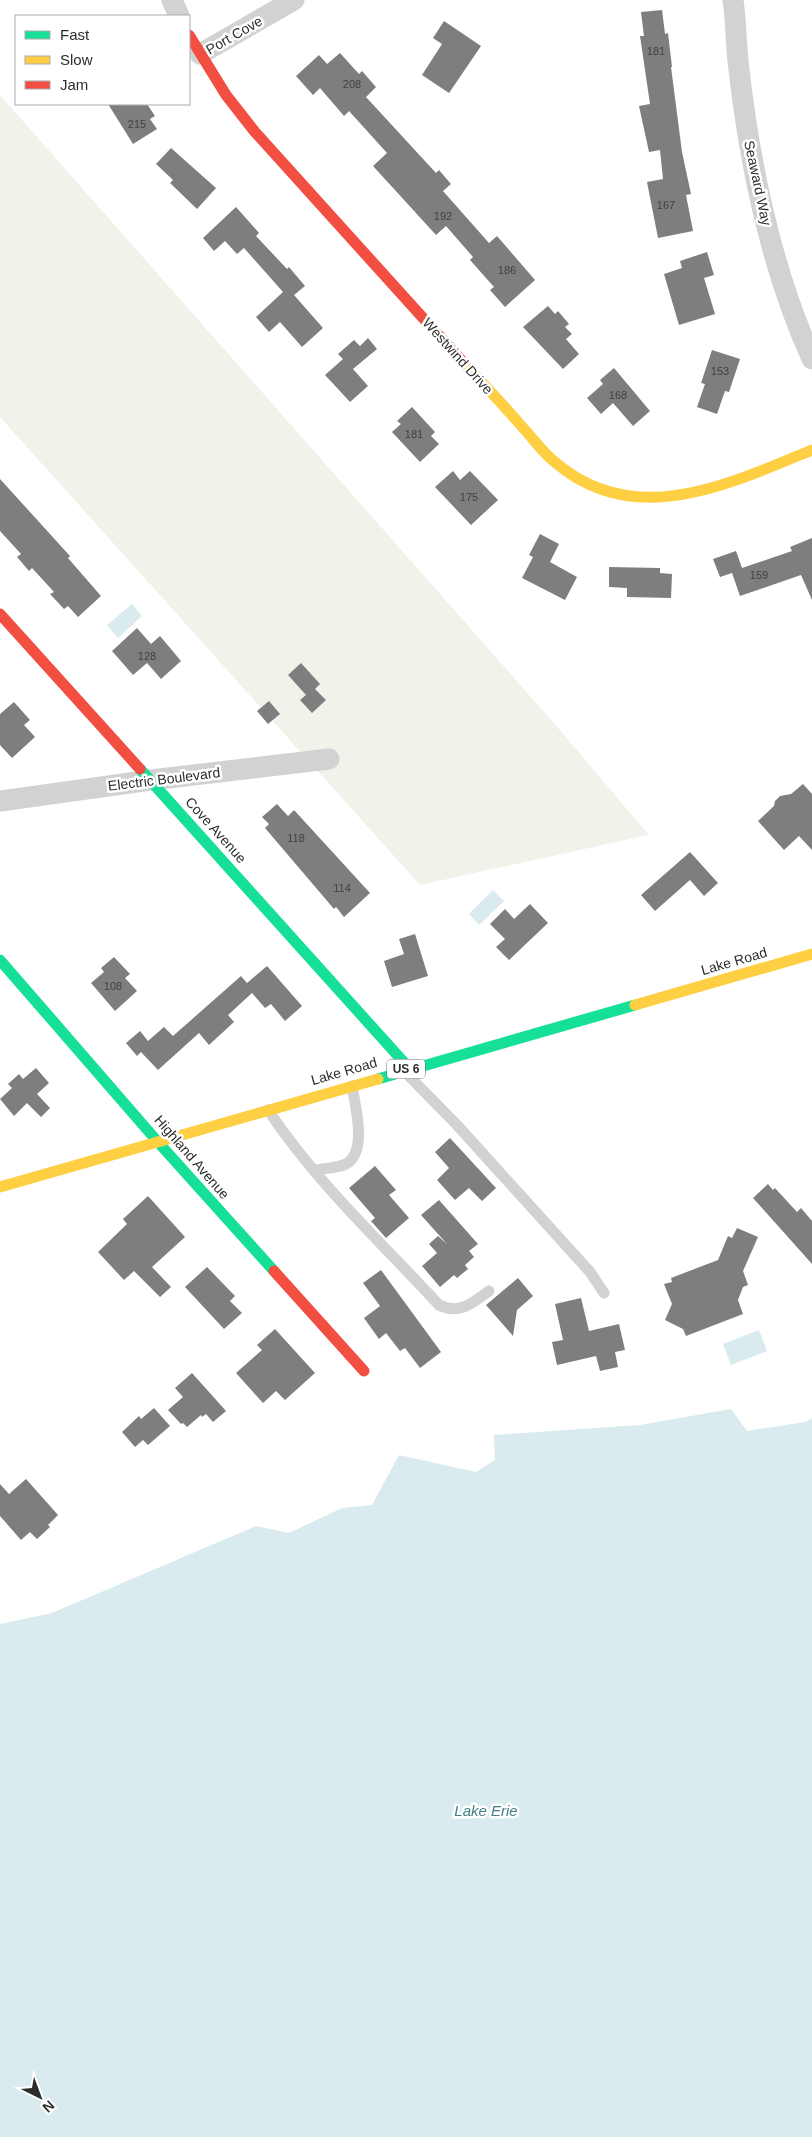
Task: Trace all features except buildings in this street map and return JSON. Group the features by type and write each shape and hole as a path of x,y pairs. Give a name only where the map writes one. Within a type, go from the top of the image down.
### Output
{"street":[{"path":"172,0 179,15"},
{"name":"Port Cove","path":"200,54 294,0"},
{"name":"Seaward Way","path":"733,0 739,69 753,164 779,270 795,321 812,359"},
{"name":"Westwind Drive","path":"190,37 226,95 255,132 555,463 574,478 595,489 623,498 666,499 691,495 812,450"},
{"name":"Cove Avenue","path":"0,614 151,780 406,1069"},
{"name":"Electric Boulevard","path":"0,801 151,780 329,759"},
{"name":"Lake Road","path":"0,1186 812,954"},
{"name":"Highland Avenue","path":"0,960 102,1075 157,1141 364,1371"}],"lane":[{"path":"406,1069 590,1272 604,1293"},
{"path":"316,1170 347,1164 356,1154 359,1134 351,1085"},
{"path":"267,1109 283,1132 316,1170 439,1305 449,1310 467,1307 489,1291"}],"shaded area":[{"path":"0,95 553,722 649,835 420,885 0,417"}],"water":[{"path":"132,604 142,616 118,638 107,625"},
{"path":"493,890 504,901 479,925 469,914"},
{"path":"759,1330 767,1351 731,1365 723,1344"},
{"name":"Lake Erie","path":"731,1409 747,1431 805,1422 812,1418 812,2137 0,2137 0,1624 52,1613 256,1526 289,1533 342,1508 372,1505 399,1455 476,1472 495,1460 494,1435 640,1425"}],"traffic: fast":[{"path":"140,769 409,1068"},
{"path":"0,960 157,1141 274,1271"},
{"path":"378,1079 635,1005"}],"traffic: slow":[{"path":"461,360 556,463 586,483 618,494 650,497 682,494 715,487 812,450"},
{"path":"635,1005 812,954"},
{"path":"0,1187 378,1079"}],"traffic: jam":[{"path":"190,37 226,95 255,132 461,360"},
{"path":"0,614 140,769"},
{"path":"274,1271 364,1371"}]}
